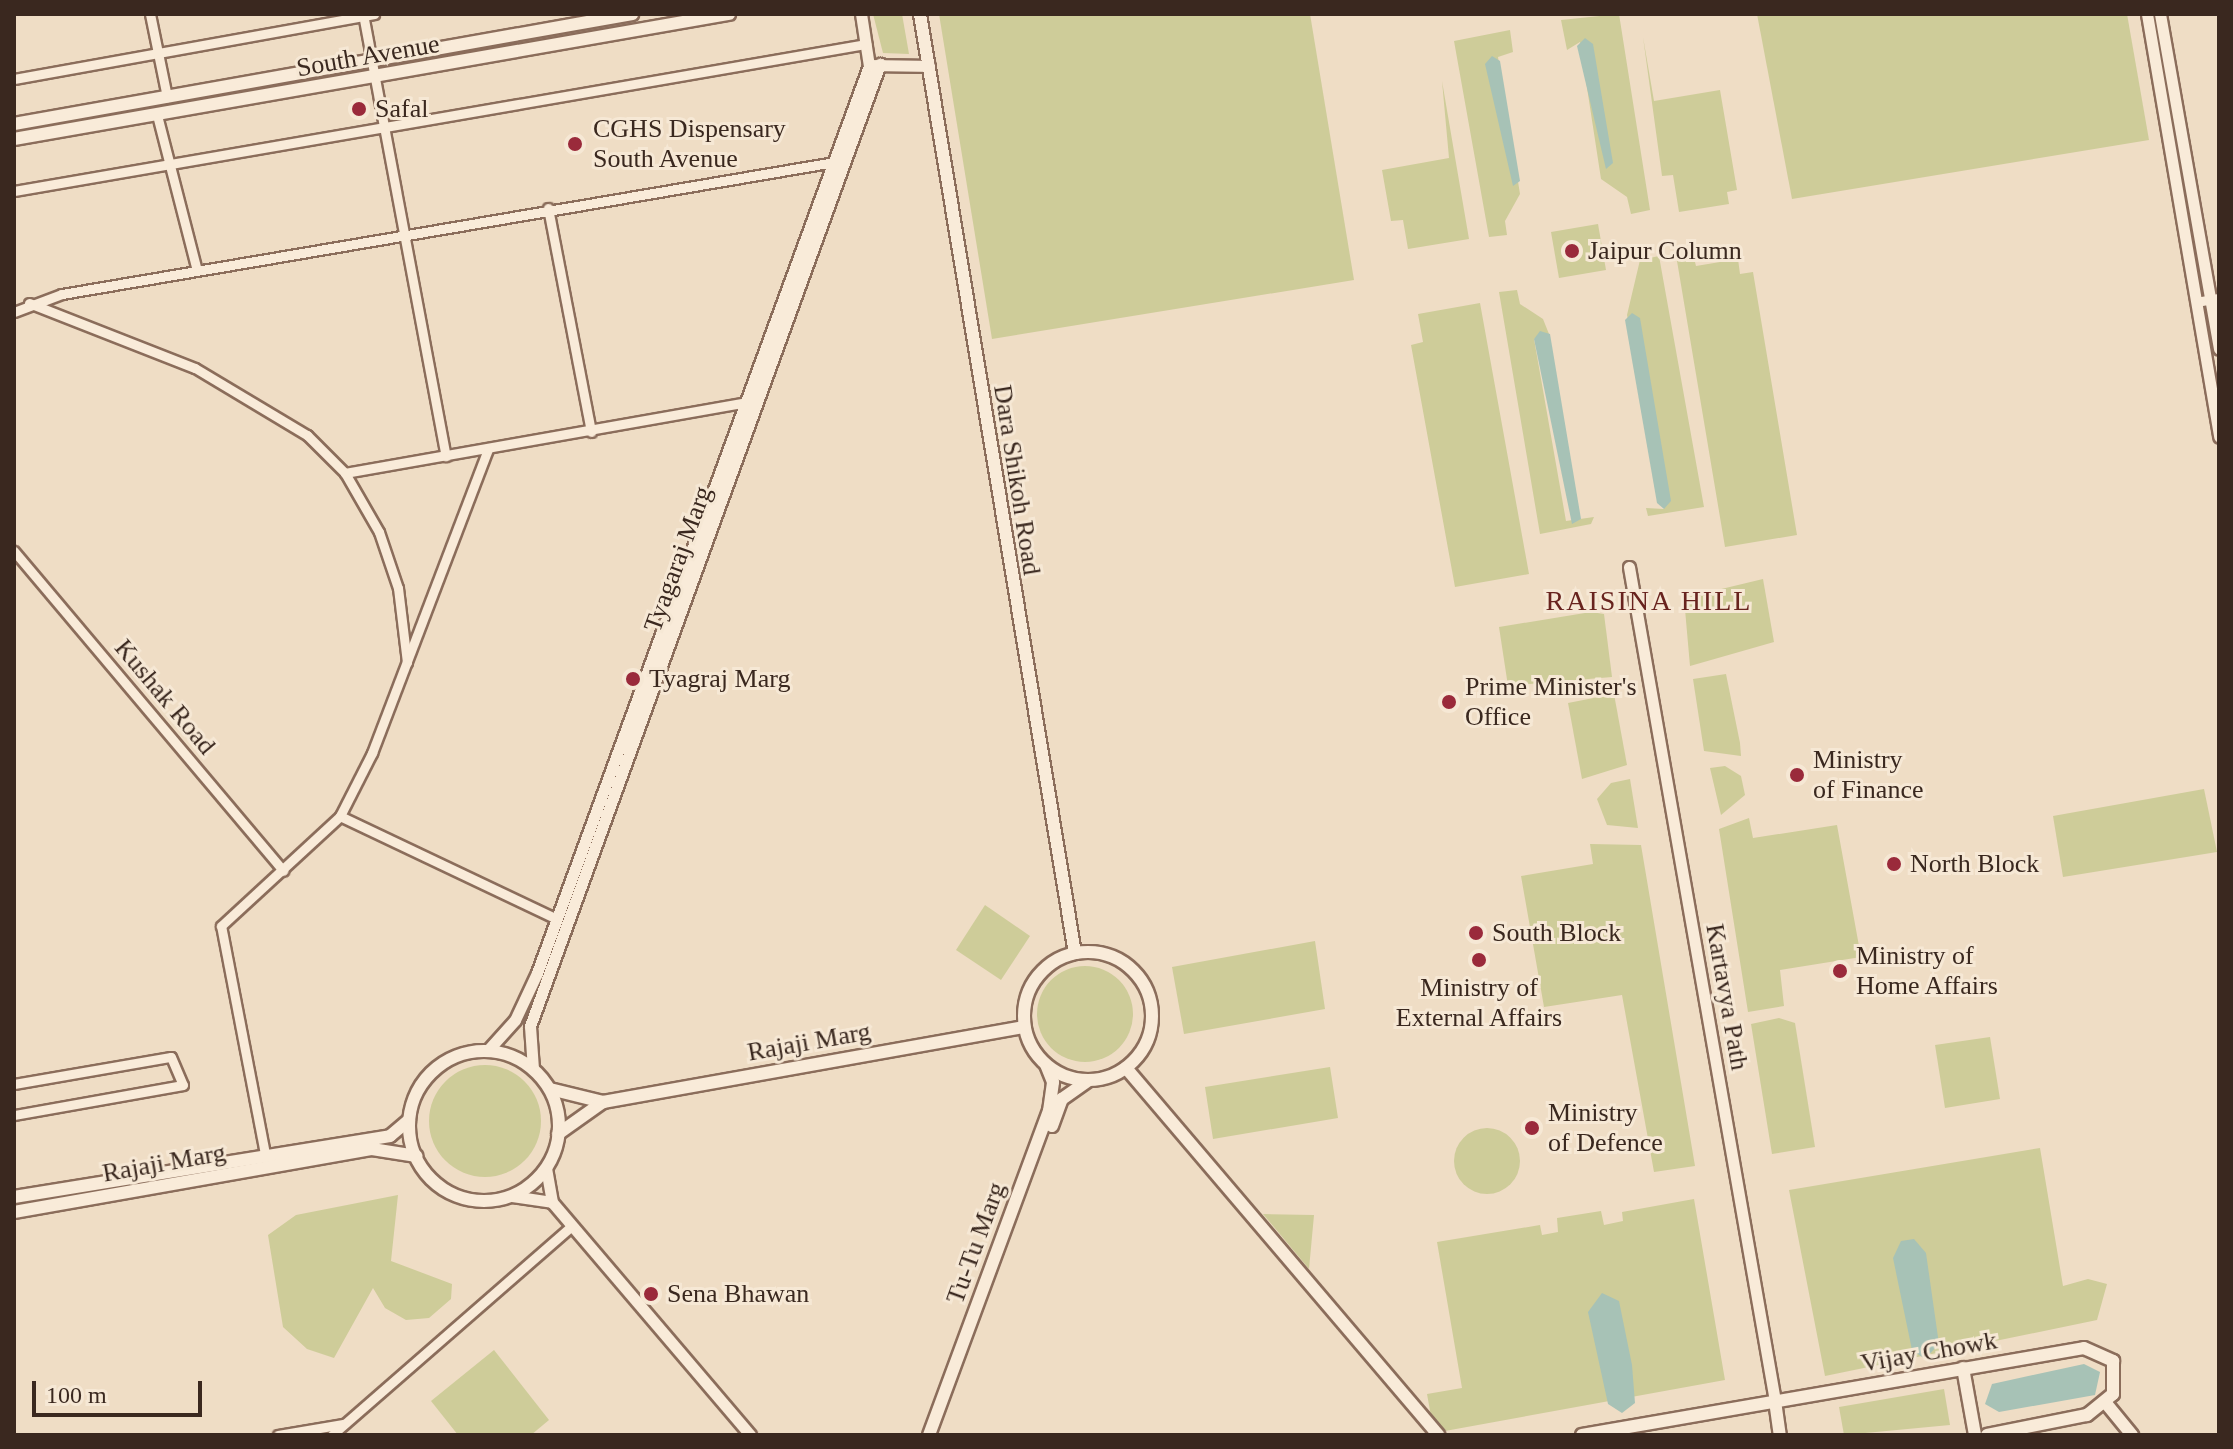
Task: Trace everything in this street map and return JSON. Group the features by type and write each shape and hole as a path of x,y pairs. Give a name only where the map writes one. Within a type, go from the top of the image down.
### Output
{"main road":[{"name":"South Avenue","path":"14,124 632,14"},
{"name":"South Avenue","path":"14,139 375,79 729,14"},
{"name":"Dara Shikoh Road","path":"920,14 1075,953"},
{"path":"1075,953 1109,955 1146,990 1148,1045 1126,1068 1088,1081 1046,1065 1024,1027 1026,999 1039,974 1075,953"},
{"name":"Rajaji Marg","path":"550,1089 570,1100 603,1102 1024,1027"},
{"path":"488,1050 533,1069 550,1089 558,1134 546,1168 512,1196 458,1196 435,1183 416,1156 409,1120 418,1090 437,1066 488,1050"},
{"name":"Tu-Tu Marg","path":"929,1435 1049,1111 1053,1082 1046,1065"},
{"path":"1126,1068 1438,1435"},
{"name":"Tu-Tu Marg","path":"936,1435 1062,1099 1088,1081"},
{"name":"Rajaji Marg","path":"558,1134 603,1102"},
{"name":"Rajaji Marg","path":"14,1212 390,1136 409,1120"},
{"name":"Rajaji Marg","path":"14,1197 389,1147 416,1156"},
{"name":"Vijay Chowk","path":"1584,1435 2093,1348 2113,1361 2118,1379 2105,1402"},
{"path":"1963,1368 1975,1435"},
{"name":"Kartavya Path","path":"1775,1401 1780,1435"},
{"path":"1987,1435 2087,1415 2105,1402 2132,1435"}],"street":[{"path":"150,14 167,97"},
{"name":"Tyagaraj Marg","path":"533,1069 530,1026 875,65 866,44 861,14"},
{"path":"2147,14 2219,437"},
{"path":"2160,14 2215,298 2219,349"},
{"path":"14,79 367,15 375,79 446,456"},
{"path":"14,191 170,165 383,123 866,44"},
{"path":"875,65 929,66"},
{"name":"Tyagaraj Marg","path":"488,1050 515,1020 557,919 834,162 875,65"},
{"path":"157,115 197,271"},
{"path":"14,312 29,303 403,232 834,162"},
{"path":"548,208 591,432"},
{"path":"2196,302 2215,298"},
{"path":"29,303 253,398 307,435 345,473 379,532 398,588 408,664"},
{"path":"345,473 591,432 746,402"},
{"path":"266,1161 221,926 340,816 408,664 488,449"},
{"name":"Kushak Road","path":"14,551 283,871"},
{"name":"Kartavya Path","path":"1629,567 1775,1401"},
{"path":"340,816 557,919"},
{"path":"14,1084 171,1057 183,1085 14,1115"},
{"path":"546,1168 552,1202 750,1435"},
{"path":"512,1196 552,1202"},
{"path":"332,1435 572,1226"},
{"path":"278,1435 346,1423"}],"shaded area":[{"path":"873,14 902,14 909,54 883,53"},
{"path":"939,14 1310,14 1354,280 992,339"},
{"path":"1619,14 1650,210 1631,214 1627,197 1601,179 1580,42 1567,50 1561,20"},
{"path":"1757,14 2127,14 2149,140 1792,199"},
{"path":"1510,30 1513,52 1498,57 1520,194 1505,221 1507,235 1489,237 1454,41"},
{"path":"1643,37 1654,101 1720,90 1737,190 1727,192 1729,204 1679,212 1673,175 1662,176"},
{"path":"1585,38 1593,44 1613,163 1606,169 1577,46"},
{"path":"1492,56 1500,61 1520,181 1513,186 1485,64"},
{"path":"1442,81 1469,239 1408,249 1403,220 1391,221 1382,170 1449,158"},
{"path":"1598,224 1606,270 1559,278 1551,232"},
{"path":"1659,256 1704,507 1648,516 1646,508 1664,509 1627,315 1640,260"},
{"path":"1694,258 1696,266 1738,259 1740,274 1753,272 1797,535 1725,547 1677,261"},
{"path":"1517,290 1520,304 1543,319 1549,334 1534,339 1566,521 1594,517 1591,524 1540,534 1499,292"},
{"path":"1480,303 1529,574 1455,587 1411,345 1423,342 1418,314"},
{"path":"1632,313 1640,318 1671,501 1664,509 1657,503 1625,320"},
{"path":"1540,331 1550,334 1581,519 1572,524 1534,339"},
{"path":"1763,579 1774,642 1690,666 1684,598"},
{"path":"1591,612 1604,614 1612,677 1508,686 1499,627"},
{"path":"1726,674 1741,756 1704,751 1693,679"},
{"path":"1614,694 1627,765 1582,779 1568,703"},
{"path":"1725,766 1741,776 1745,795 1721,815 1710,768"},
{"path":"1630,779 1638,828 1607,825 1597,799 1611,783"},
{"path":"2204,789 2217,852 2063,877 2053,816"},
{"path":"1749,818 1753,838 1837,825 1861,957 1780,970 1784,1006 1748,1012 1719,829"},
{"path":"1590,844 1641,845 1695,1166 1654,1172 1622,995 1544,1007 1521,876 1593,864"},
{"path":"985,905 1030,936 1001,980 956,950"},
{"path":"1315,941 1325,1009 1184,1034 1172,967"},
{"path":"1085,966 1103,970 1119,980 1129,996 1133,1014 1129,1032 1119,1048 1103,1058 1085,1062 1067,1058 1051,1048 1041,1032 1037,1014 1041,996 1051,980 1067,970"},
{"path":"1779,1018 1795,1023 1815,1147 1772,1154 1751,1024"},
{"path":"1990,1037 2000,1099 1945,1108 1935,1045"},
{"path":"485,1065 506,1069 525,1081 537,1100 541,1121 537,1142 525,1161 506,1173 485,1177 464,1173 445,1161 433,1142 429,1121 433,1100 445,1081 464,1069"},
{"path":"1330,1067 1338,1118 1213,1139 1205,1087"},
{"path":"1480,1128 1494,1128 1506,1133 1515,1142 1520,1161 1518,1174 1511,1185 1494,1194 1480,1194 1468,1189 1459,1180 1454,1168 1454,1154 1459,1142 1468,1133"},
{"path":"2040,1148 2063,1286 2088,1279 2107,1284 2097,1320 1825,1376 1789,1190"},
{"path":"398,1195 391,1261 452,1284 451,1299 429,1318 406,1320 385,1308 373,1288 334,1358 307,1349 283,1327 268,1235 296,1215"},
{"path":"1694,1199 1725,1380 1434,1433 1427,1394 1462,1388 1437,1242 1540,1225 1542,1235 1558,1232 1557,1218 1601,1211 1604,1225 1623,1221 1622,1212"},
{"path":"1263,1214 1314,1215 1309,1269"},
{"path":"1914,1239 1926,1253 1939,1344 1925,1359 1912,1350 1893,1258 1901,1241"},
{"path":"1602,1293 1619,1301 1632,1365 1635,1403 1622,1413 1608,1404 1588,1312"},
{"path":"494,1350 549,1420 531,1435 458,1435 431,1401"},
{"path":"2084,1364 2100,1372 2095,1395 1999,1412 1985,1404 1992,1384"},
{"path":"1944,1389 1950,1425 1844,1435 1839,1407"}],"place":[{"name":"Safal","path":"359,109"},
{"name":"CGHS Dispensary South Avenue","path":"575,144"},
{"name":"Jaipur Column","path":"1572,251"},
{"name":"Tyagraj Marg","path":"633,679"},
{"name":"Prime Minister's Office","path":"1449,702"},
{"name":"Ministry of Finance","path":"1797,775"},
{"name":"North Block","path":"1894,864"},
{"name":"South Block","path":"1476,933"},
{"name":"Ministry of External Affairs","path":"1479,960"},
{"name":"Ministry of Home Affairs","path":"1840,971"},
{"name":"Ministry of Defence","path":"1532,1128"},
{"name":"Sena Bhawan","path":"651,1294"}],"district":[{"name":"RAISINA HILL","path":"1649,601"}]}
